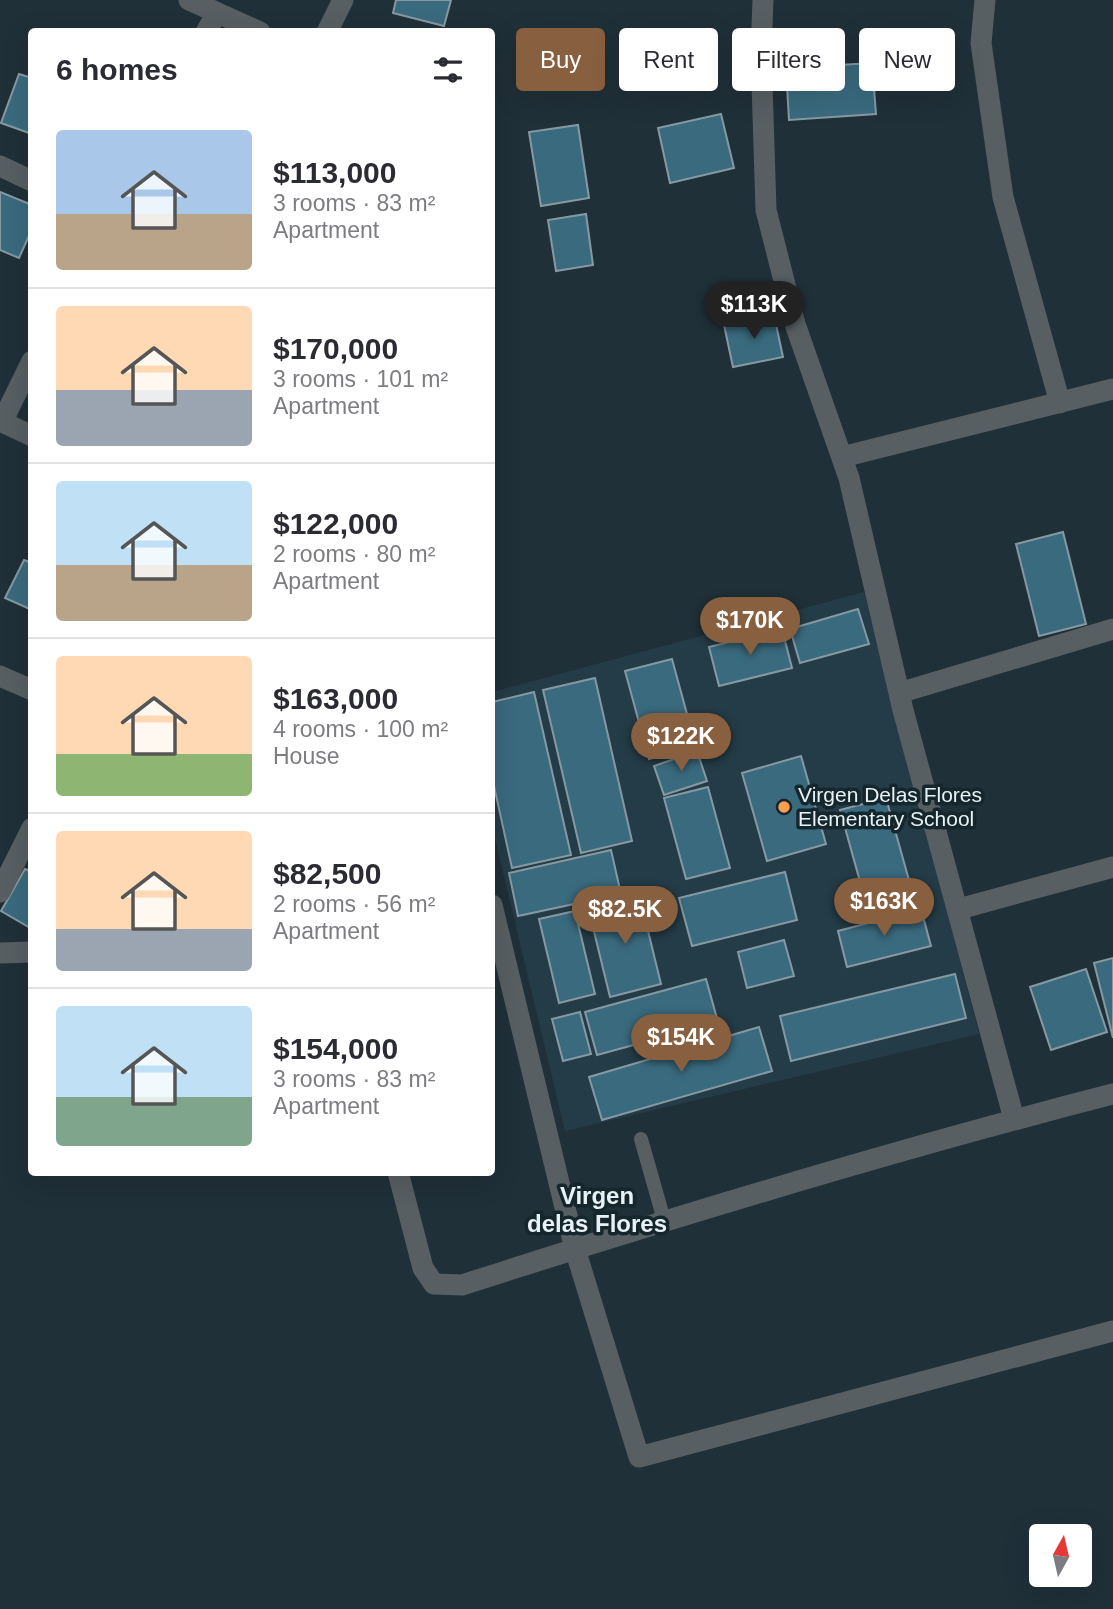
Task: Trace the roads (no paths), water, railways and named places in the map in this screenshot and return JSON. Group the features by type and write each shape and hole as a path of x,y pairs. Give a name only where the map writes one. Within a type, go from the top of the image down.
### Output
{"street":[{"path":"189,0 251,28"},
{"path":"329,28 343,0"},
{"path":"763,0 761,51 766,210 795,324 849,478 900,693 1014,1119"},
{"path":"985,0 981,43 1003,197 1060,403"},
{"path":"208,28 217,12"},
{"path":"0,166 28,179"},
{"path":"28,369 1,421 28,434"},
{"path":"842,457 1113,389"},
{"path":"900,693 1113,629"},
{"path":"0,676 28,688"},
{"path":"0,892 28,836"},
{"path":"959,909 1113,867"},
{"path":"495,917 575,1249 639,1457 1113,1331"},
{"path":"0,953 28,952"},
{"path":"399,1176 423,1268 434,1284 462,1285 663,1220 1014,1119 1113,1094"}],"lane":[{"path":"641,1139 663,1220"}],"place":[{"name":"Virgen Delas Flores Elementary School","path":"784,807"}],"district":[{"name":"Virgen delas Flores","path":"597,1210"}]}
